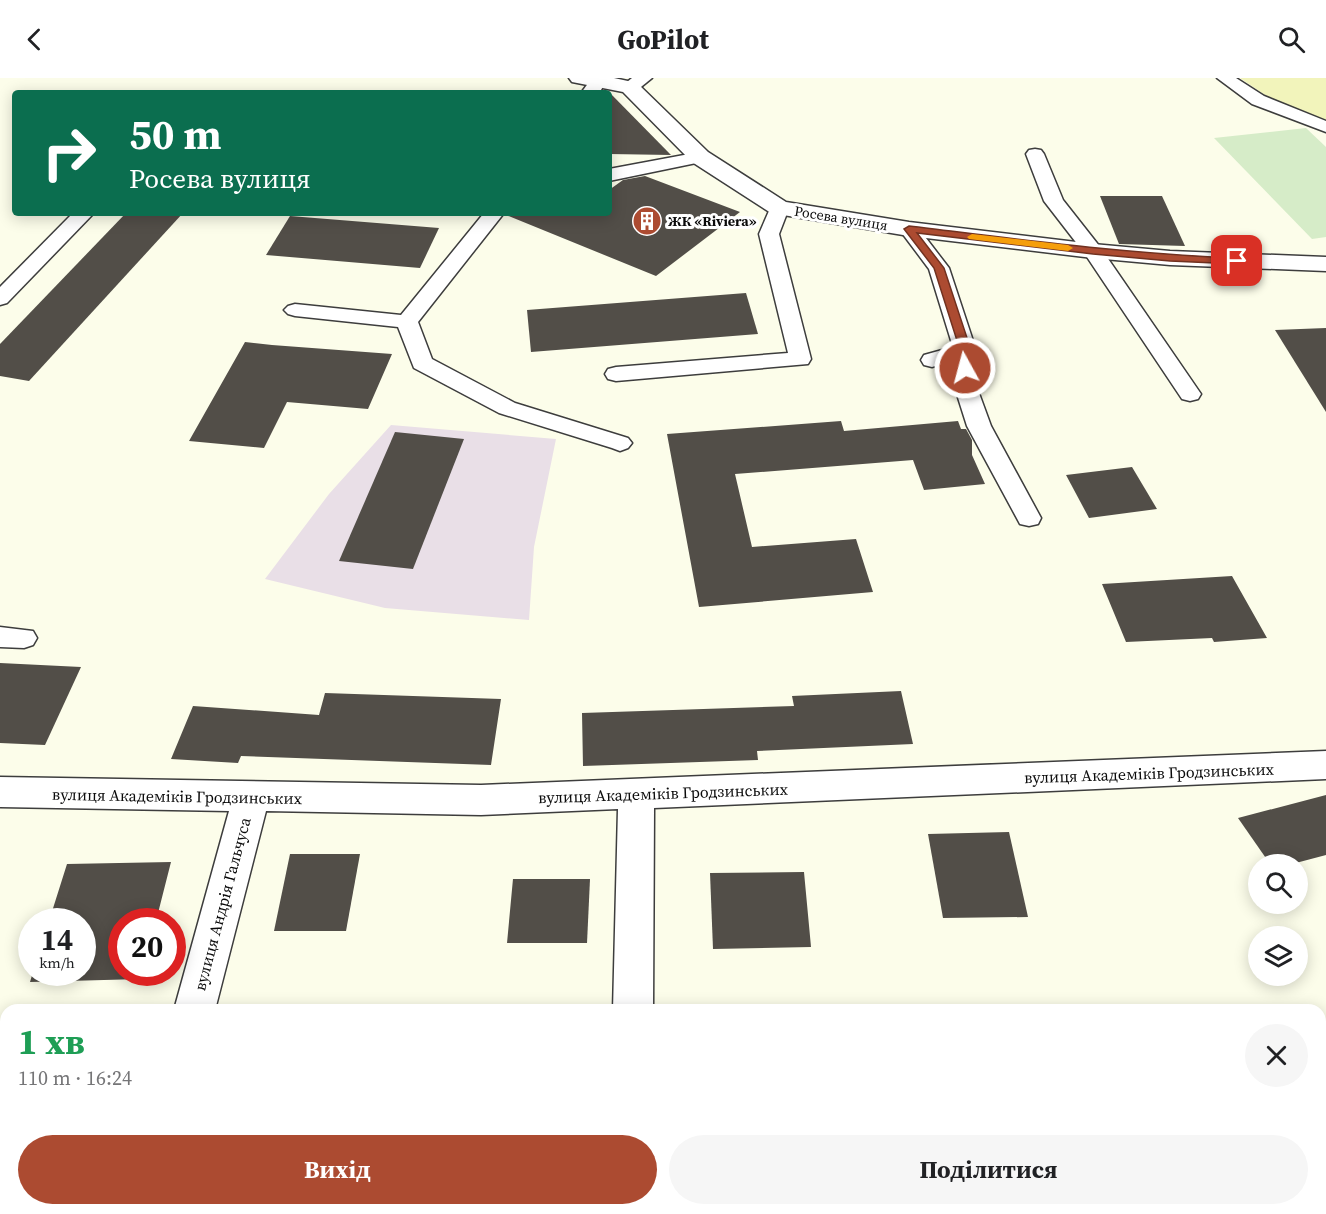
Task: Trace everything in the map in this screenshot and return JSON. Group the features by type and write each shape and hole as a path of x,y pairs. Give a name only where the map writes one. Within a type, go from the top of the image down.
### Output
{"street":[{"name":"Росева вулиця","path":"589,84 637,82 700,157 779,208 909,229 1093,251 1170,258 1326,264"},
{"name":"вулиця Академіків Гродзинських","path":"0,792 251,798 481,800 1326,765"},
{"path":"633,1004 636,795"},
{"name":"вулиця Андрія Гальчуса","path":"196,1004 251,798"}],"lane":[{"path":"1225,78 1258,100 1326,127"},
{"path":"1035,154 1054,201 1093,251 1190,394"},
{"path":"612,174 700,157"},
{"path":"616,374 800,360 769,234 779,208"},
{"path":"0,299 81,216"},
{"path":"407,322 492,216"},
{"path":"909,229 939,268 965,350 965,385 980,426 1029,518"},
{"path":"295,310 407,322"},
{"path":"407,322 422,363 507,408 620,442"},
{"path":"932,360 965,350"}],"shaded area":[{"path":"1306,128 1326,147 1326,237 1312,239 1214,138"},
{"path":"391,425 556,439 534,547 529,620 385,608 265,579 329,494"}],"sand":[{"path":"1240,78 1326,78 1326,121 1268,97"}],"building":[{"path":"612,95 671,155 612,154"},
{"name":"ЖК «Riviera»","path":"645,176 740,212 656,276 508,216 612,216 612,188 623,180"},
{"path":"1100,196 1162,196 1185,246 1119,244"},
{"path":"123,216 180,216 29,381 0,376 0,344"},
{"path":"290,216 439,228 420,268 266,255"},
{"path":"746,293 758,334 531,352 527,310"},
{"path":"1326,328 1326,412 1275,330"},
{"path":"245,342 392,354 368,409 287,402 264,448 189,441"},
{"path":"841,421 844,431 958,421 961,429 966,429 972,440 972,455 985,484 924,490 913,460 735,474 752,547 856,539 873,592 699,607 667,434"},
{"path":"395,432 464,439 413,569 339,561"},
{"path":"1132,467 1157,509 1089,518 1066,475"},
{"path":"1232,576 1267,638 1214,642 1212,638 1126,642 1102,584"},
{"path":"0,663 81,667 45,745 0,743"},
{"path":"901,691 913,744 757,751 758,760 583,766 582,713 794,706 792,696"},
{"path":"325,693 501,699 491,765 241,756 238,763 171,759 193,706 319,715"},
{"path":"1326,795 1326,855 1308,860 1308,854 1263,854 1238,818"},
{"path":"1009,832 1028,917 943,918 928,834"},
{"path":"290,854 360,854 346,931 274,931"},
{"path":"171,862 159,908 108,908 108,980 96,980 96,908 53,908 67,864"},
{"path":"804,872 811,947 713,949 710,873"},
{"path":"513,879 590,879 587,943 507,943"}],"slow traffic":[{"path":"972,237 1068,248"}],"place":[{"name":"ЖК «Riviera»","path":"647,221"}],"route":[{"path":"965,368 965,350 939,268 909,229 1093,251 1237,261"}]}
